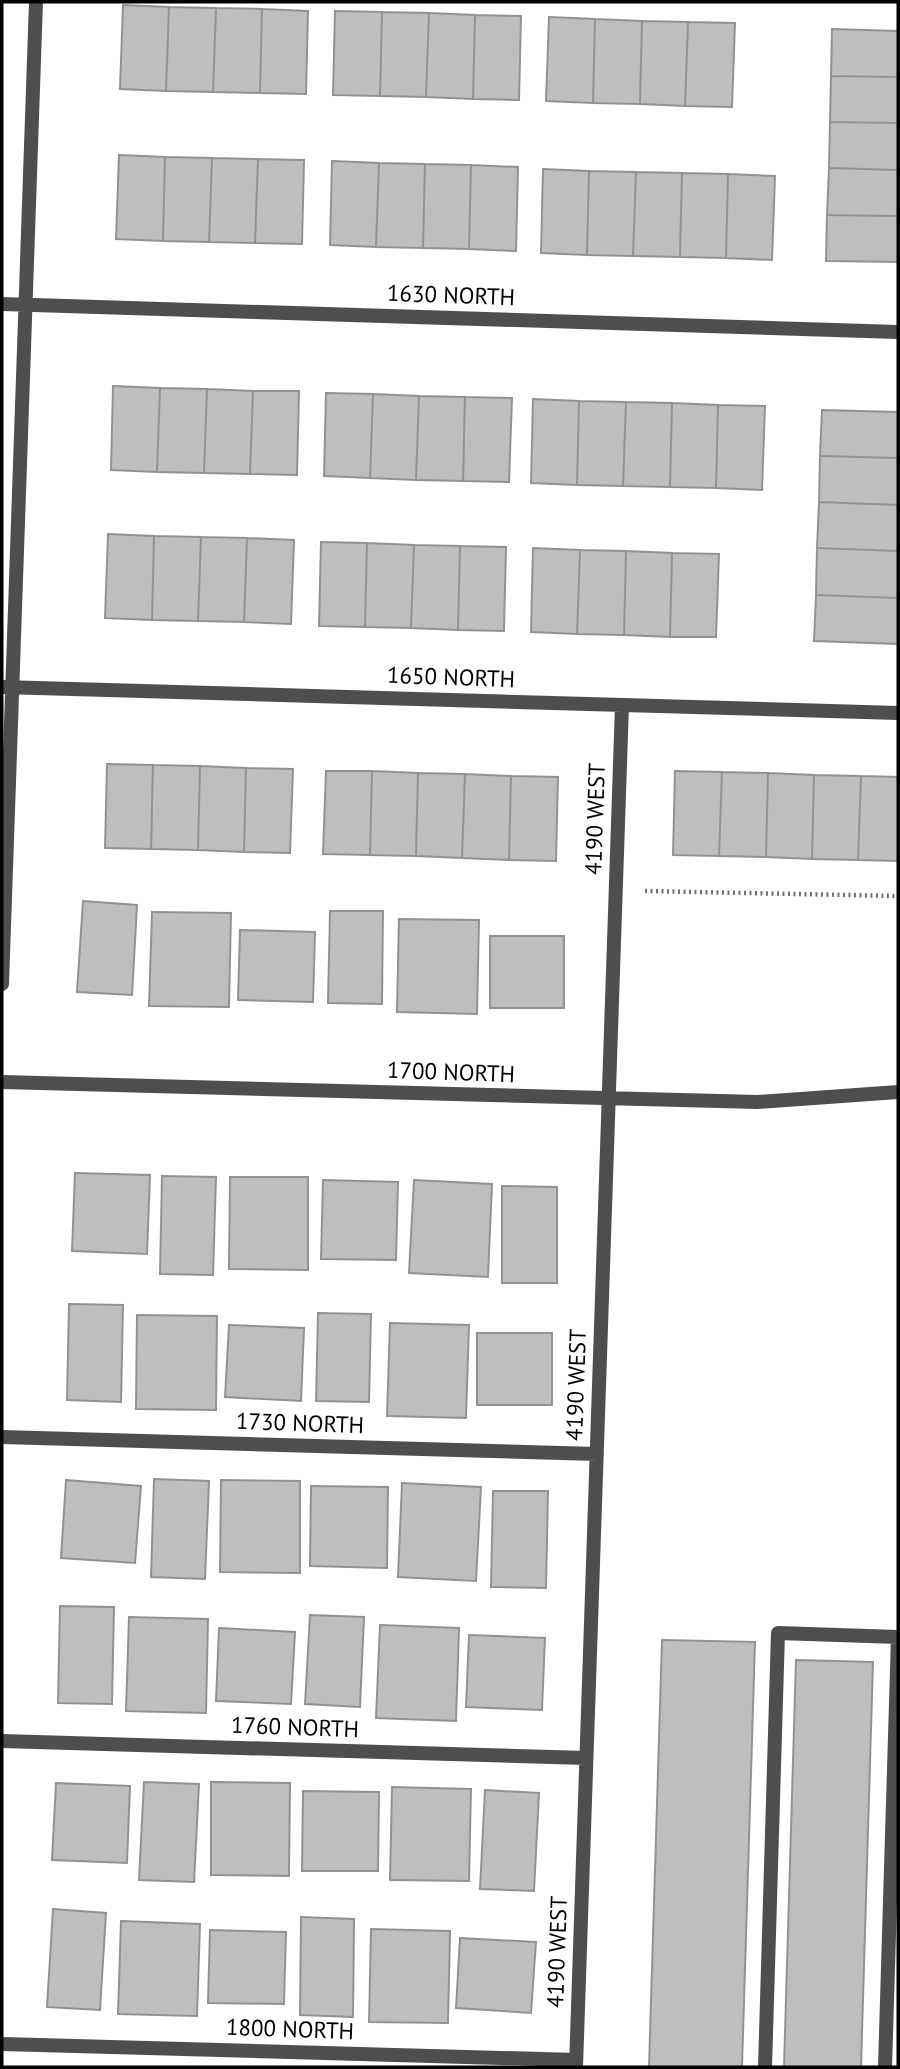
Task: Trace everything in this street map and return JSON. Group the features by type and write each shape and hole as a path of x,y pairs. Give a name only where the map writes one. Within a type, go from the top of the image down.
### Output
{"street":[{"path":"2,984 7,687 36,2"},
{"name":"1630 NORTH","path":"2,304 898,332"},
{"name":"1650 NORTH","path":"7,687 898,713"},
{"name":"4190 WEST","path":"576,2063 622,705"},
{"name":"1700 NORTH","path":"2,1082 757,1102 898,1092"},
{"name":"1730 NORTH","path":"2,1437 597,1454"},
{"path":"765,2067 778,1633 898,1637 885,2067"},
{"name":"1760 NORTH","path":"2,1741 586,1758"},
{"name":"1800 NORTH","path":"2,2044 576,2063"}],"path":[{"path":"645,891 898,896"}],"building":[{"path":"123,5 169,7 166,91 120,89"},
{"path":"169,7 216,8 213,92 166,91"},
{"path":"216,8 262,9 260,93 213,92"},
{"path":"262,9 308,11 306,94 260,93"},
{"path":"335,11 382,12 380,96 333,95"},
{"path":"382,12 429,13 426,97 380,96"},
{"path":"429,13 475,15 473,99 426,97"},
{"path":"475,15 521,16 519,100 473,99"},
{"path":"549,17 595,19 593,103 546,101"},
{"path":"595,19 642,21 640,104 593,103"},
{"path":"642,21 688,22 685,106 640,104"},
{"path":"688,22 735,23 732,107 685,106"},
{"path":"832,29 898,31 898,77 831,76"},
{"path":"831,76 898,77 898,123 830,122"},
{"path":"830,122 898,123 898,170 829,168"},
{"path":"119,155 165,157 163,241 116,239"},
{"path":"165,157 212,158 209,242 163,241"},
{"path":"212,158 258,159 255,243 209,242"},
{"path":"258,159 304,160 302,244 255,243"},
{"path":"332,161 379,163 376,247 330,245"},
{"path":"379,163 425,164 423,248 376,247"},
{"path":"425,164 471,165 469,249 423,248"},
{"path":"471,165 518,167 516,251 469,249"},
{"path":"829,168 898,170 898,216 827,215"},
{"path":"543,169 589,171 587,255 541,253"},
{"path":"589,171 636,172 633,256 587,255"},
{"path":"636,172 682,173 680,257 633,256"},
{"path":"682,173 728,174 726,258 680,257"},
{"path":"728,174 775,176 772,260 726,258"},
{"path":"827,215 898,216 898,262 826,261"},
{"path":"113,386 160,388 157,472 111,470"},
{"path":"160,388 207,389 204,473 157,472"},
{"path":"207,389 253,391 250,474 204,473"},
{"path":"253,391 299,391 297,475 250,474"},
{"path":"326,393 373,394 370,478 324,476"},
{"path":"373,394 419,396 416,480 370,478"},
{"path":"419,396 465,397 463,481 416,480"},
{"path":"465,397 512,398 509,482 463,481"},
{"path":"533,399 579,401 577,485 531,483"},
{"path":"579,401 626,402 623,486 577,485"},
{"path":"626,402 672,403 670,487 623,486"},
{"path":"672,403 718,405 716,488 670,487"},
{"path":"718,405 765,406 762,490 716,488"},
{"path":"822,410 898,412 898,458 820,456"},
{"path":"820,456 898,458 898,505 819,502"},
{"path":"819,502 898,505 898,551 817,548"},
{"path":"108,534 154,536 152,620 105,618"},
{"path":"154,536 201,537 198,621 152,620"},
{"path":"201,537 247,538 244,622 198,621"},
{"path":"247,538 294,540 291,624 244,622"},
{"path":"321,542 367,543 365,627 319,626"},
{"path":"367,543 414,545 411,628 365,627"},
{"path":"414,545 460,546 458,630 411,628"},
{"path":"460,546 506,547 504,631 458,630"},
{"path":"533,548 580,550 577,634 531,632"},
{"path":"817,548 898,551 898,598 816,595"},
{"path":"580,550 626,551 624,635 577,634"},
{"path":"626,551 672,553 670,637 624,635"},
{"path":"672,553 719,554 716,637 670,637"},
{"path":"816,595 898,598 898,644 814,641"},
{"path":"107,764 153,765 151,849 105,848"},
{"path":"153,765 200,766 198,850 151,849"},
{"path":"200,766 246,768 244,852 198,850"},
{"path":"246,768 293,769 290,853 244,852"},
{"path":"326,771 372,771 370,855 323,854"},
{"path":"372,771 418,773 416,856 370,855"},
{"path":"675,771 722,772 719,856 673,855"},
{"path":"722,772 768,773 766,857 719,856"},
{"path":"418,773 465,774 462,858 416,856"},
{"path":"768,773 814,775 812,859 766,857"},
{"path":"465,774 511,776 509,860 462,858"},
{"path":"814,775 861,776 858,860 812,859"},
{"path":"511,776 558,777 556,861 509,860"},
{"path":"861,776 898,777 898,861 858,860"},
{"path":"83,901 137,905 132,995 77,992"},
{"path":"330,911 383,911 382,1004 328,1003"},
{"path":"152,912 231,913 229,1007 149,1006"},
{"path":"399,919 479,920 477,1014 397,1012"},
{"path":"240,930 315,932 313,1002 238,1000"},
{"path":"490,936 564,936 564,1008 490,1008"},
{"path":"75,1173 150,1175 147,1254 72,1251"},
{"path":"162,1176 216,1177 213,1275 160,1274"},
{"path":"230,1177 308,1177 308,1270 229,1269"},
{"path":"323,1180 398,1182 396,1260 321,1259"},
{"path":"414,1180 492,1184 488,1277 409,1273"},
{"path":"502,1186 557,1187 557,1283 502,1283"},
{"path":"69,1304 123,1305 121,1402 67,1400"},
{"path":"318,1313 371,1314 369,1402 316,1401"},
{"path":"137,1315 217,1316 216,1410 136,1409"},
{"path":"390,1323 469,1325 466,1418 387,1416"},
{"path":"229,1325 304,1328 301,1401 225,1397"},
{"path":"477,1333 552,1333 552,1405 477,1405"},
{"path":"154,1479 209,1481 205,1579 151,1577"},
{"path":"66,1480 141,1486 135,1563 61,1558"},
{"path":"221,1480 300,1481 300,1573 220,1572"},
{"path":"402,1483 481,1487 476,1581 398,1577"},
{"path":"311,1486 388,1487 387,1568 310,1566"},
{"path":"493,1491 548,1491 546,1588 491,1587"},
{"path":"60,1606 114,1607 112,1704 58,1703"},
{"path":"310,1615 364,1617 360,1707 305,1704"},
{"path":"129,1617 208,1619 206,1713 126,1711"},
{"path":"380,1625 459,1628 456,1721 376,1718"},
{"path":"219,1628 295,1632 291,1704 216,1701"},
{"path":"469,1635 545,1638 542,1710 466,1707"},
{"path":"662,1640 755,1642 742,2067 649,2067"},
{"path":"796,1660 873,1662 861,2067 784,2067"},
{"path":"144,1782 199,1784 194,1882 139,1880"},
{"path":"211,1782 290,1783 289,1876 211,1875"},
{"path":"56,1783 130,1786 127,1863 52,1860"},
{"path":"392,1787 471,1789 469,1881 390,1880"},
{"path":"485,1790 539,1793 534,1891 480,1889"},
{"path":"303,1791 379,1792 378,1871 302,1871"},
{"path":"53,1909 106,1913 100,2010 47,2007"},
{"path":"301,1917 354,1919 353,2017 300,2015"},
{"path":"121,1921 200,1924 197,2016 118,2014"},
{"path":"371,1929 450,1931 448,2023 369,2022"},
{"path":"210,1930 286,1932 284,2004 208,2003"},
{"path":"460,1938 536,1942 531,2013 456,2008"}]}
